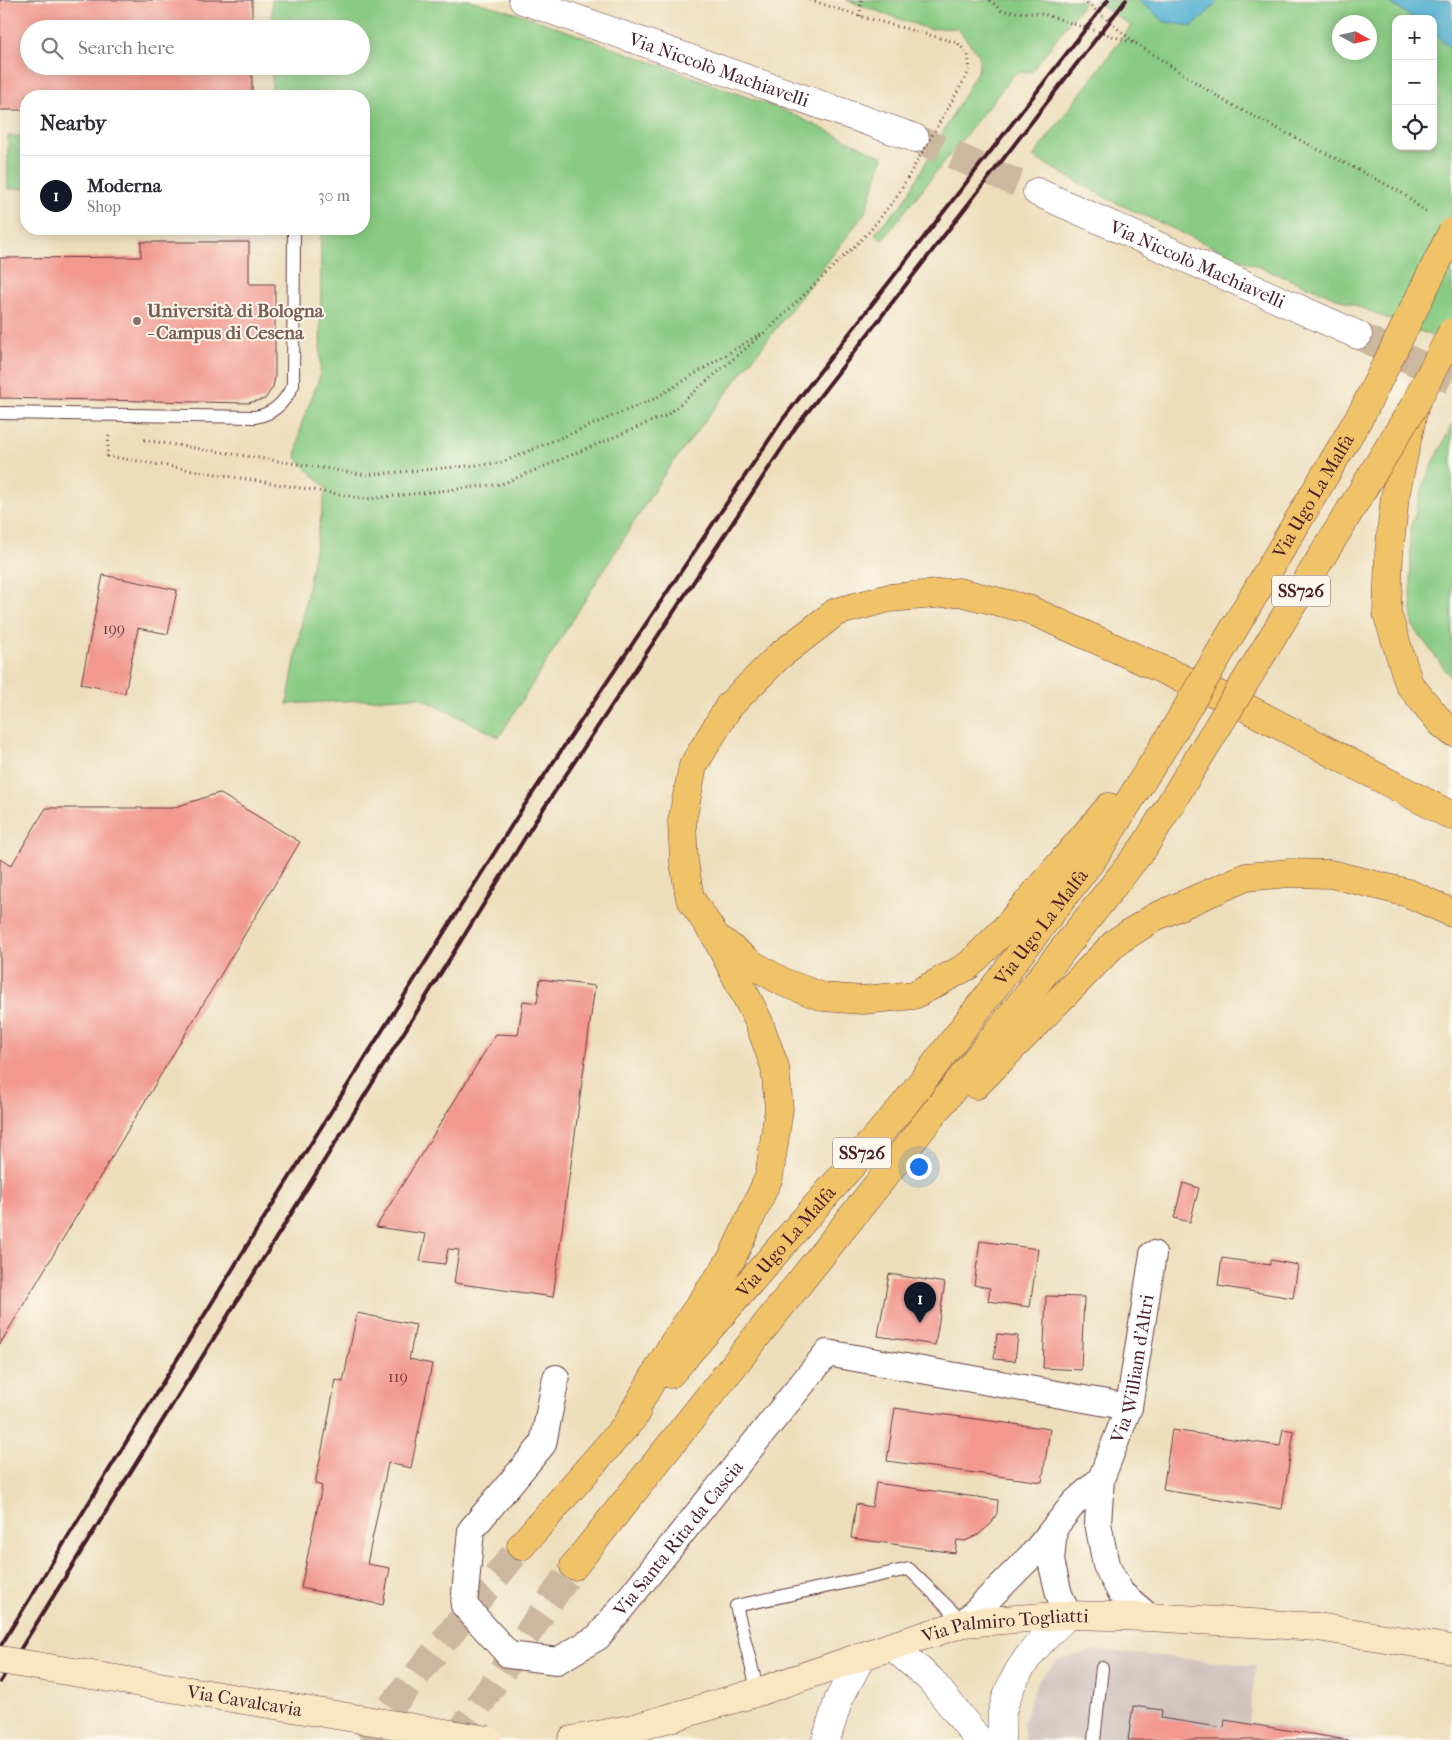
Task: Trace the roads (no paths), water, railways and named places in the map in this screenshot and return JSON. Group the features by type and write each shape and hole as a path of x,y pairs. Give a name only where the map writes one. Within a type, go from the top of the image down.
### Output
{"highway":[{"name":"Via Ugo La Malfa","path":"521,1546 904,1105 1094,857 1171,735 1363,411 1452,232"},
{"name":"Via Ugo La Malfa","path":"574,1566 1144,846 1414,406 1452,332"},
{"path":"1414,406 1395,496 1389,554 1387,613 1409,684 1441,723 1452,732"},
{"path":"625,1427 674,1342 732,1258 769,1177 779,1109 775,1067 758,1020 716,937 690,898 684,862 682,821 693,766 728,706 779,656 836,612 888,598 959,592 1028,610 1238,704 1452,816"},
{"path":"716,937 750,963 785,983 823,996 863,1000 914,995 968,966 1003,931 1171,735"},
{"path":"878,1184 1116,942 1155,916 1246,877 1290,873 1340,876 1408,893 1452,913"}],"main road":[{"name":"Via Palmiro Togliatti","path":"572,1740 635,1728 758,1692 964,1623 1068,1615 1149,1617 1318,1627 1452,1648"},
{"name":"Via Cavalcavia","path":"0,1660 488,1740"}],"street":[{"name":"Via Niccolò Machiavelli","path":"522,0 915,138"},
{"name":"Via Niccolò Machiavelli","path":"1037,192 1358,335"},
{"name":"Via William d'Altri","path":"1149,1617 1121,1593 1106,1565 1098,1523 1102,1479 1129,1406 1153,1254"},
{"name":"Via Santa Rita da Cascia","path":"556,1378 543,1444 471,1530 464,1605 508,1655 558,1661 598,1637 827,1353 1129,1406"},
{"name":"Via William d'Altri","path":"964,1623 1014,1574 1054,1529 1074,1503 1102,1479"},
{"path":"1001,1740 1002,1714 1016,1674 1040,1642 1068,1615 1059,1594 1051,1561 1054,1529"},
{"path":"892,1646 930,1679 979,1740"},
{"path":"826,1740 839,1699 862,1656"}],"lane":[{"path":"0,413 255,417 267,415 284,402 292,385 294,235"},
{"path":"758,1692 736,1606 909,1569 964,1623"},
{"path":"1094,1740 1102,1668"}],"water":[{"path":"1138,0 1220,0 1193,26 1165,22"},
{"path":"1386,0 1449,0 1452,4 1452,50 1437,36 1437,15 1408,15"}],"tunnel":[{"path":"915,138 1037,192"},
{"path":"1358,335 1452,380"},
{"path":"364,1740 521,1546"},
{"path":"455,1740 574,1566"}],"railway":[{"path":"0,1647 269,1210 522,809 783,419 1108,0"},
{"path":"0,1682 536,820 796,427 1126,0"}],"place":[{"name":"Università di Bologna - Campus di Cesena","path":"137,321"},
{"name":"Moderna","path":"920,1323"}]}
